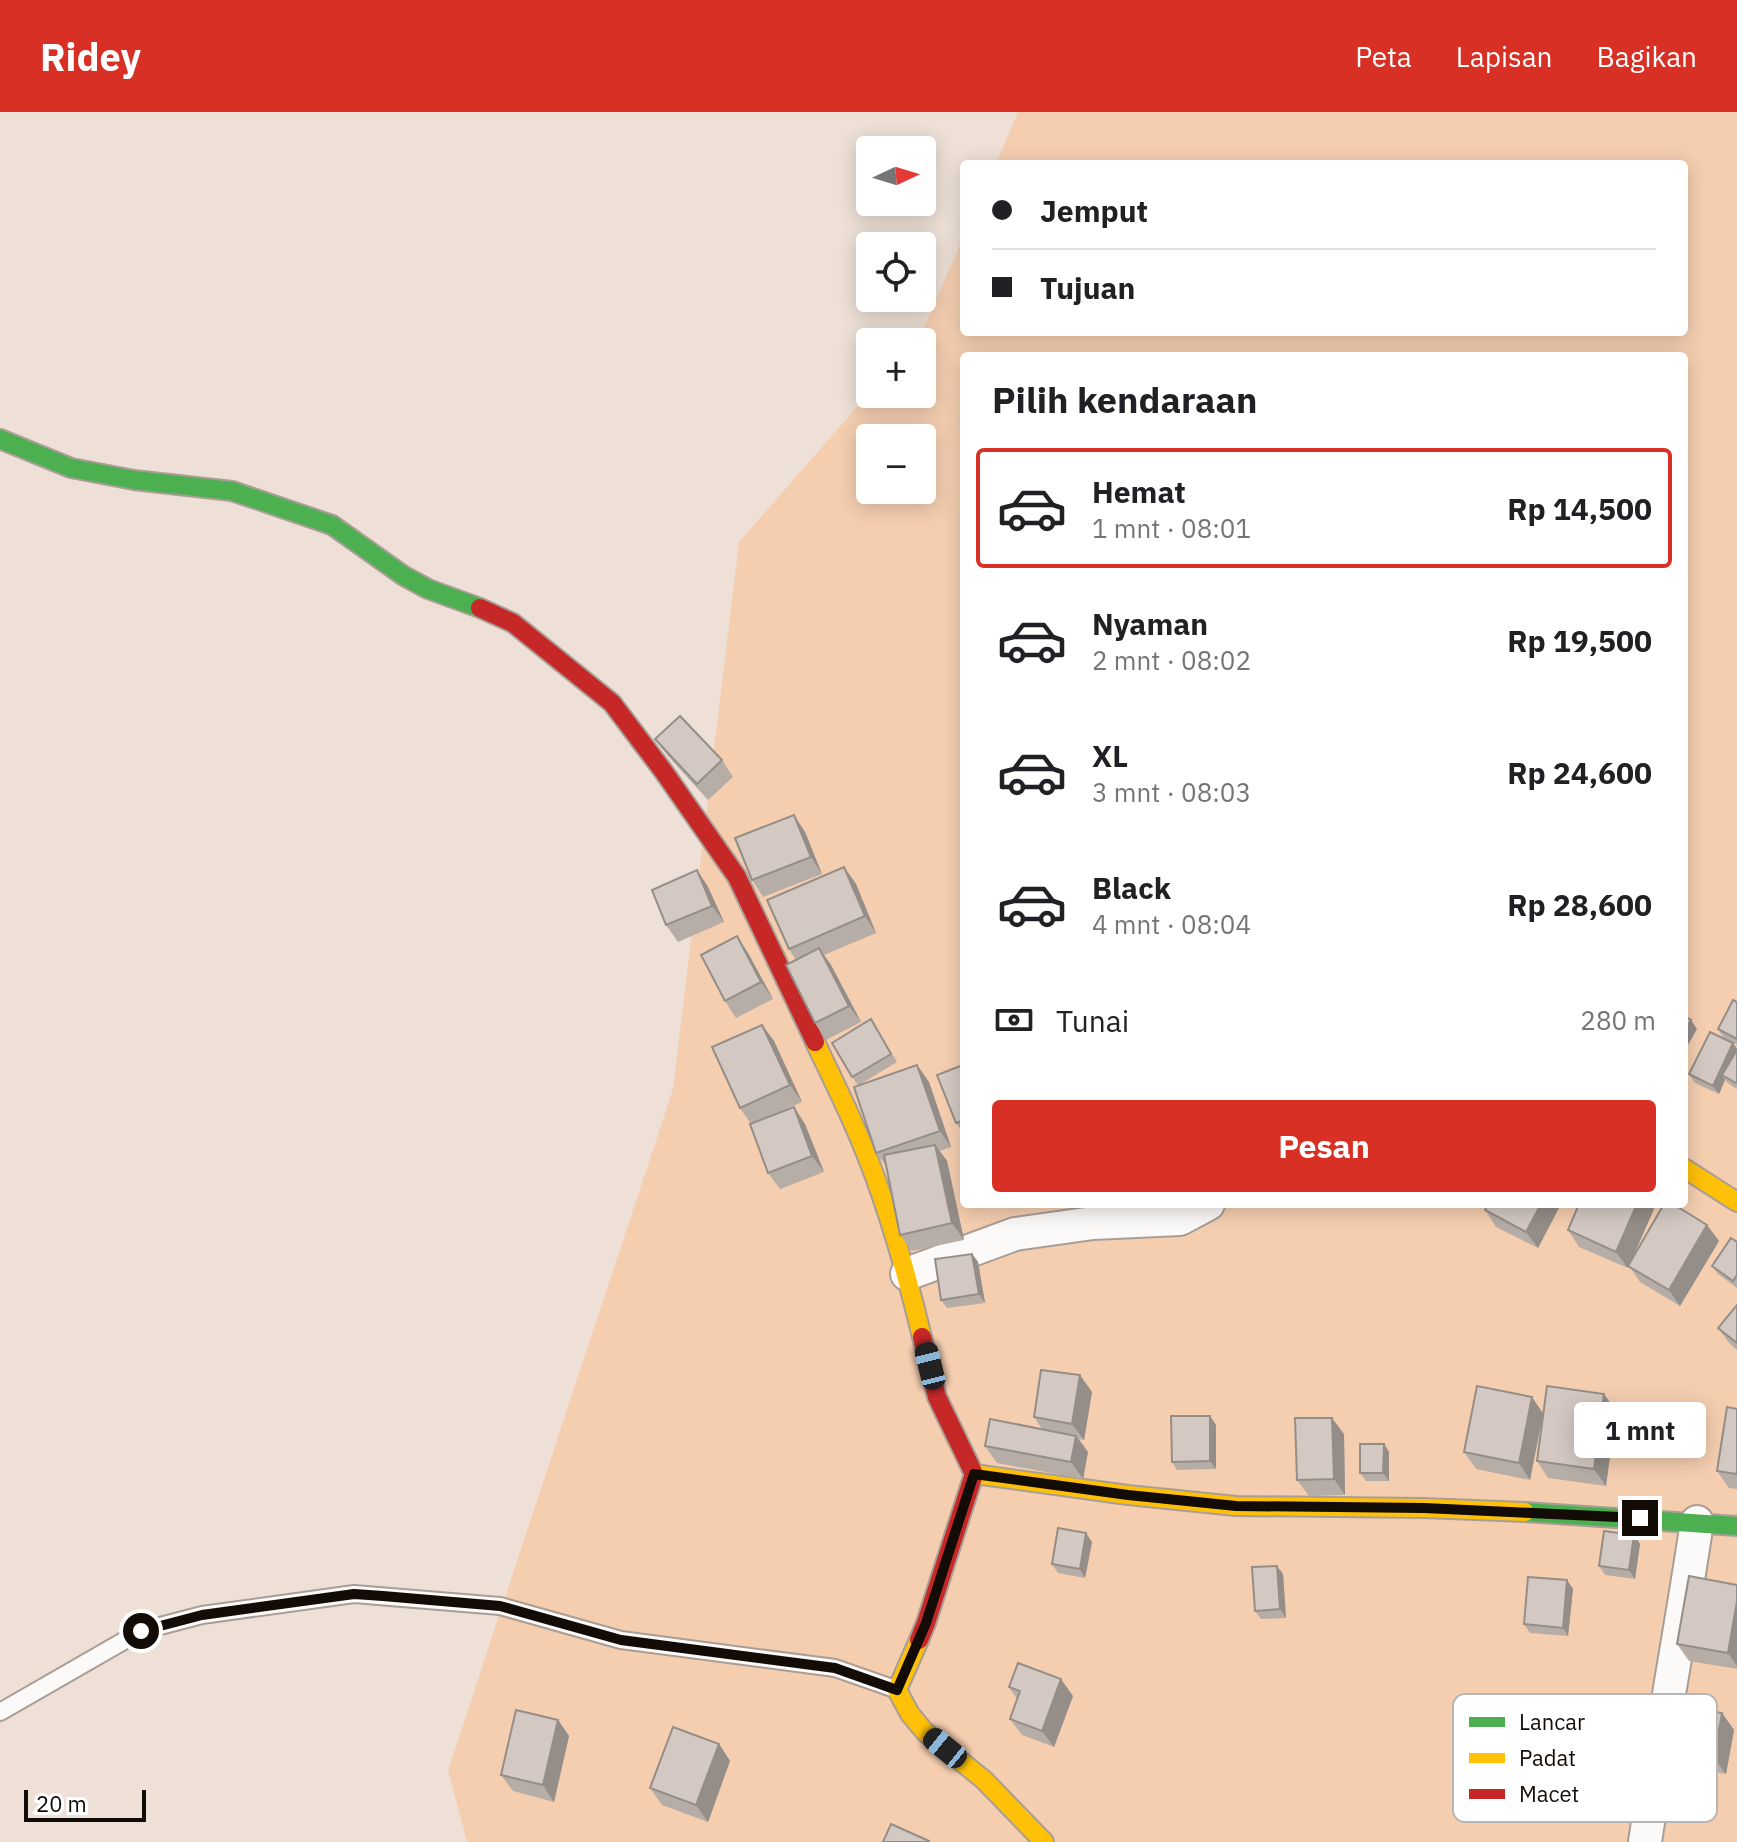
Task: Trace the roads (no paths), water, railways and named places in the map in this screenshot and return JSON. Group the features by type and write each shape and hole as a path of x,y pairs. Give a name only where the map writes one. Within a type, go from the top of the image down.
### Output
{"street":[{"path":"0,439 71,468 134,480 232,491 332,525 404,576 428,589 513,623 612,703 664,772 737,877 843,1099 875,1176 907,1274 937,1397 974,1474 926,1623 897,1690 910,1714 925,1732 984,1780 1044,1842"},
{"path":"1688,1171 1737,1202"},
{"path":"907,1274 1015,1234 1093,1223 1180,1219 1201,1208"},
{"path":"974,1474 1236,1506 1424,1508 1737,1526"},
{"path":"1669,1694 1697,1522"},
{"path":"1645,1842 1648,1822"}],"lane":[{"path":"0,1712 141,1631 202,1615 354,1594 500,1606 621,1640 835,1668 897,1690"}]}
